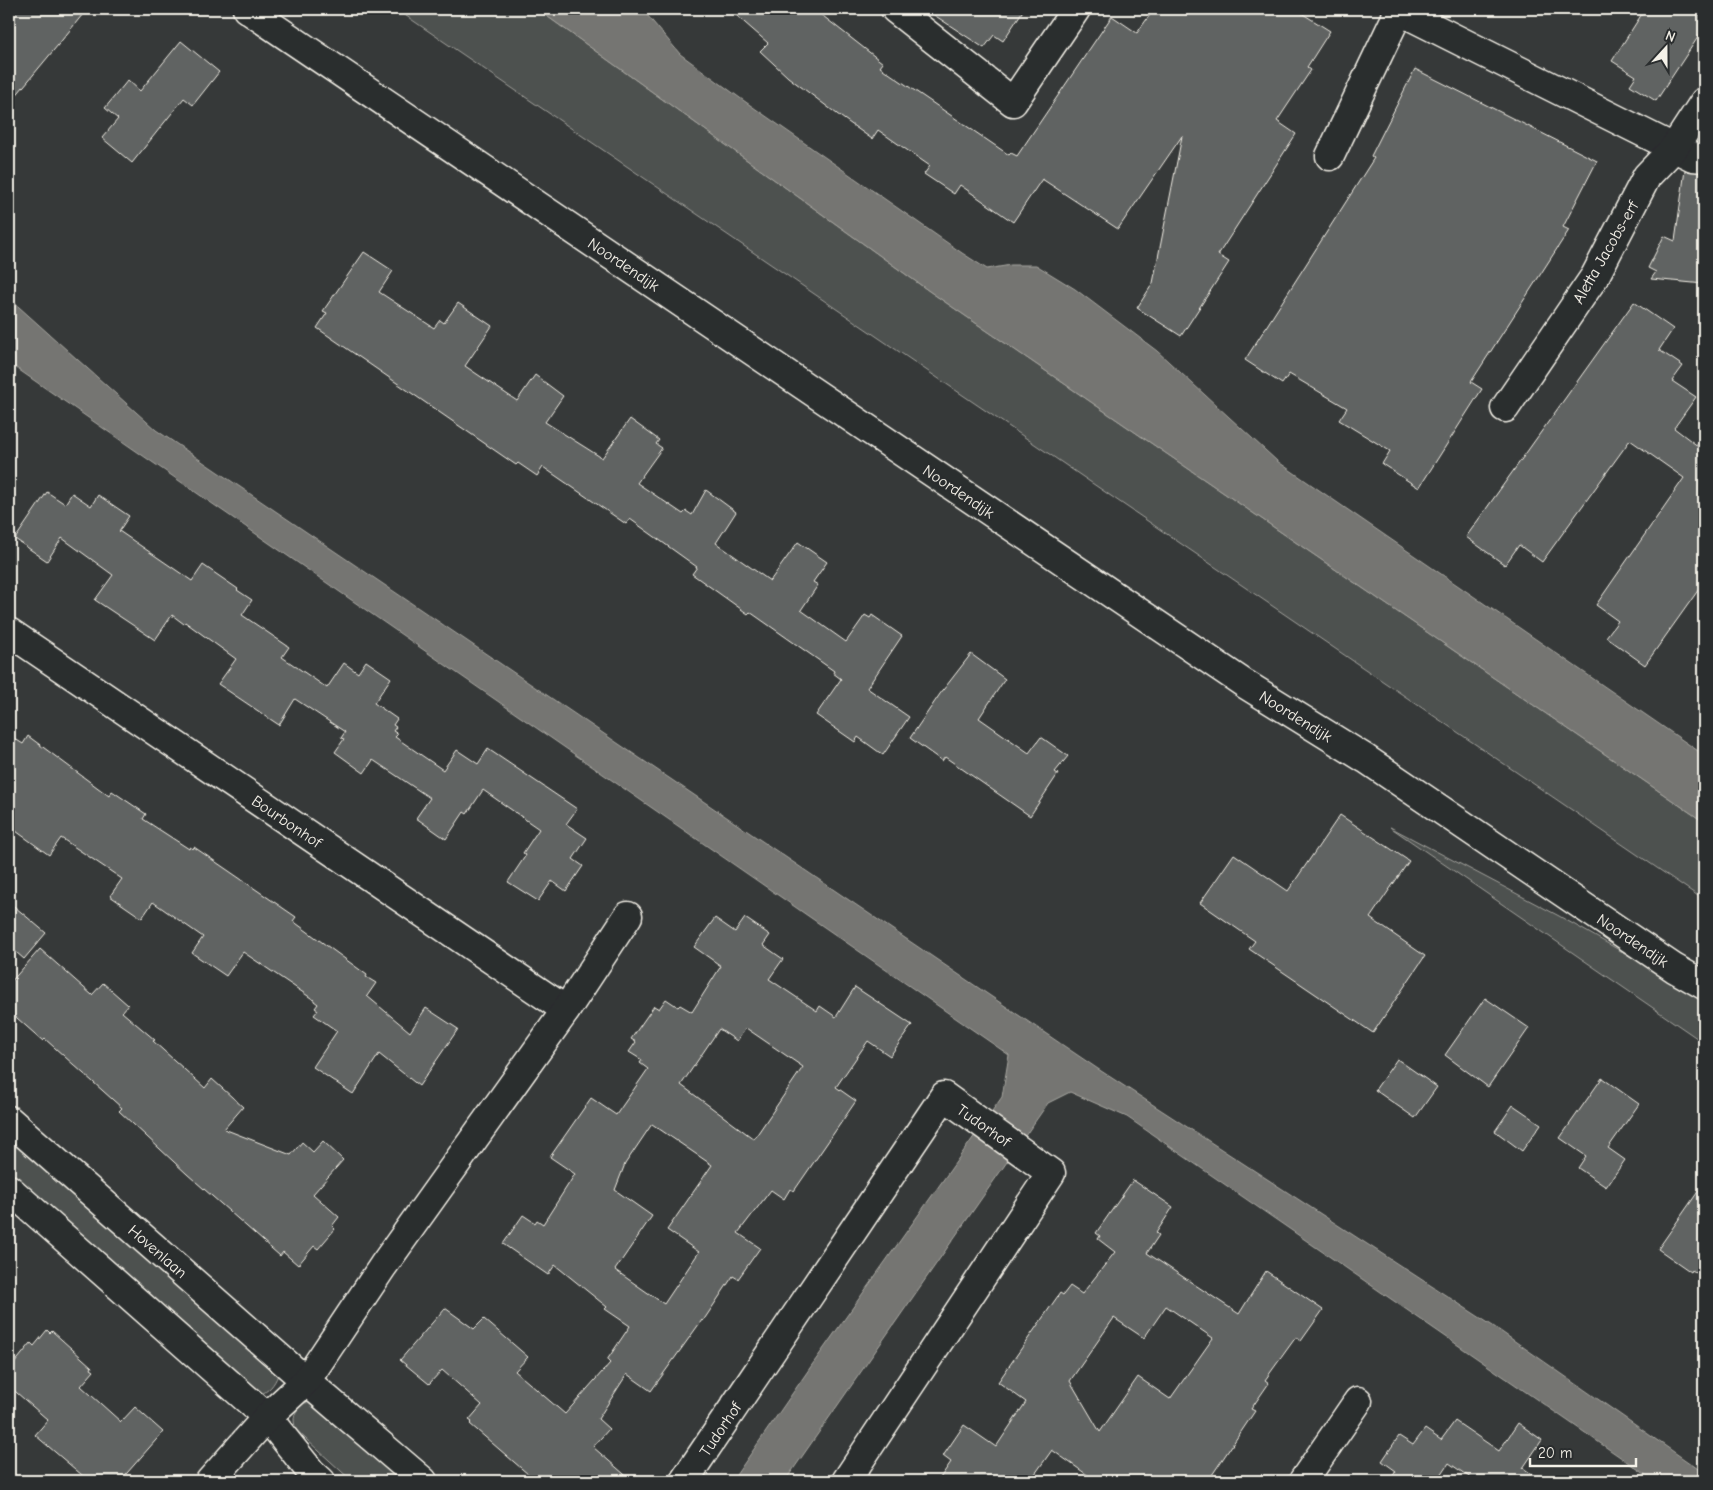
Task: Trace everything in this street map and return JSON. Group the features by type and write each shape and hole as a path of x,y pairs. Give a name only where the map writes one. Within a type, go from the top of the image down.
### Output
{"street":[{"name":"Noordendijk","path":"247,9 1238,679 1366,759 1674,968 1704,991"},
{"path":"895,9 1013,102 1076,9"},
{"path":"1330,156 1399,9 1674,148 1693,157 1704,158"},
{"name":"Aletta Jacobs-erf","path":"1505,408 1595,276 1647,176 1674,148 1704,102"},
{"name":"Bourbonhof","path":"9,632 566,1010"},
{"path":"210,1481 267,1417 306,1382 383,1266 566,1010 628,916"},
{"name":"Noordendijk","path":"1674,968 1704,985"},
{"name":"Tudorhof","path":"684,1481 944,1096 1051,1172 846,1481"},
{"name":"Hovenlaan","path":"9,1121 306,1382 423,1481"},
{"path":"9,1189 267,1417 311,1472 321,1481"},
{"path":"1303,1481 1358,1401"}],"shaded area":[{"path":"396,9 537,9 929,291 1704,822 1704,900"},
{"path":"537,9 642,9 680,54 962,253 987,269 1011,265 1036,265 1075,289 1157,351 1277,461 1704,755 1704,822 929,291"},
{"path":"9,298 156,430 1098,1069 1493,1326 1704,1473 1704,1481 1655,1481 1127,1117 1070,1092 1048,1103 785,1481 732,1481 1002,1097 1009,1055 9,363"},
{"path":"1390,827 1559,916 1704,998 1704,1043"},
{"path":"25,1146 278,1375 275,1382 266,1392 259,1395 9,1178 9,1151 14,1147"},
{"path":"316,1402 407,1481 352,1481 296,1430 294,1419 298,1409 303,1403"}],"building":[{"path":"9,9 87,9 9,104"},
{"path":"729,9 814,9 883,63 880,67 1009,155 1011,153 1017,156 1112,16 1137,33 1154,9 1295,9 1330,31 1307,67 1311,70 1277,121 1296,134 1218,255 1229,262 1181,336 1137,308 1153,283 1182,136 1118,229 1042,179 1013,222 960,185 954,194 924,174 930,166 878,130 872,139 841,117 788,77 760,51 768,43"},
{"path":"925,9 1024,9 1003,41 994,35 984,48"},
{"path":"1645,9 1704,9 1704,28 1656,101 1630,85 1636,76 1612,61"},
{"path":"181,41 219,72 193,105 184,98 132,163 102,138 118,119 105,108 128,80 140,91"},
{"path":"1415,69 1597,161 1563,227 1569,230 1471,382 1482,389 1419,488 1382,464 1390,451 1339,420 1347,408 1289,374 1282,384 1245,360 1374,158 1371,156"},
{"path":"1685,170 1704,173 1704,284 1651,279 1656,272 1648,268 1664,236 1675,241"},
{"path":"364,252 393,271 379,292 434,328 440,320 444,323 458,303 492,326 465,366 517,401 535,375 563,396 545,422 602,458 630,419 659,440 656,444 662,448 637,483 683,514 686,511 692,515 706,490 736,512 716,543 770,581 798,542 827,562 813,582 818,585 801,610 846,642 865,615 870,618 872,615 902,636 867,688 909,717 883,755 858,737 855,742 816,715 841,679 833,673 834,671 692,574 697,567 630,519 626,524 543,467 537,476 518,463 516,465 317,328 327,313 323,311"},
{"path":"1634,302 1673,329 1659,350 1683,366 1672,381 1696,397 1674,428 1703,450 1704,448 1704,582 1645,665 1606,637 1618,621 1596,605 1684,478 1630,440 1542,562 1519,545 1505,565 1466,537"},
{"path":"47,492 65,504 72,493 91,506 98,495 129,516 119,531 192,581 203,565 238,589 252,600 242,615 289,647 282,657 327,688 344,663 358,673 366,661 391,678 374,703 397,719 393,725 396,727 393,731 398,734 395,737 443,770 457,750 478,764 488,749 577,809 566,824 587,838 573,859 583,866 566,891 552,881 538,901 508,882 526,855 523,853 539,829 483,790 467,814 464,812 446,839 416,818 430,798 373,760 364,773 335,752 344,739 341,738 345,732 295,699 279,725 218,684 236,659 185,622 184,624 172,615 155,640 95,600 113,575 62,538 47,561 15,539"},
{"path":"971,654 1005,679 979,718 1029,753 1041,737 1068,756 1055,772 1058,774 1030,816 945,757 942,761 910,738 940,694"},
{"path":"9,735 23,744 28,736 109,796 112,791 146,814 143,819 189,849 194,847 296,917 293,921 376,983 367,996 410,1032 426,1008 458,1029 419,1086 379,1054 353,1094 313,1067 337,1031 314,1015 318,1010 315,1008 318,1004 314,1000 243,952 226,976 192,953 203,937 153,902 142,918 110,896 122,879 61,838 49,855 9,826"},
{"path":"1340,815 1409,861 1370,918 1425,956 1373,1033 1249,949 1255,941 1200,903 1234,854 1288,891"},
{"path":"9,902 46,933 24,959 9,946"},
{"path":"715,918 735,932 745,918 770,935 763,945 783,959 769,979 817,1011 820,1006 836,1017 855,987 912,1025 890,1056 868,1041 836,1087 856,1101 794,1191 790,1189 784,1199 771,1190 738,1233 760,1248 738,1279 733,1276 703,1321 651,1391 627,1374 598,1419 609,1429 593,1447 632,1481 536,1481 470,1424 472,1422 469,1420 482,1405 442,1370 429,1384 400,1360 445,1308 474,1329 484,1319 528,1357 515,1371 565,1414 610,1363 607,1360 630,1326 605,1309 607,1307 555,1265 548,1275 503,1244 523,1215 535,1223 537,1220 543,1224 575,1174 550,1157 591,1098 616,1115 648,1069 640,1063 642,1060 629,1052 636,1042 631,1039 654,1006 659,1009 666,999 678,1007 680,1005 692,1012 721,966 694,947","holes":["746,1028 803,1067 754,1139 681,1085 719,1029 737,1041","652,1124 712,1165 667,1230 699,1252 664,1304 615,1270 652,1216 615,1190 625,1164"]},
{"path":"40,949 92,995 103,983 128,1005 122,1012 155,1040 153,1041 205,1088 212,1079 243,1107 224,1129 291,1155 302,1142 313,1152 323,1141 343,1160 313,1194 339,1217 332,1226 335,1229 318,1249 314,1246 298,1265 283,1252 280,1256 119,1111 122,1108 45,1039 43,1041 9,1011 9,984"},
{"path":"1485,998 1529,1028 1488,1087 1445,1055"},
{"path":"1397,1059 1437,1087 1415,1118 1375,1090"},
{"path":"1602,1078 1639,1104 1608,1148 1625,1160 1606,1187 1578,1168 1586,1156 1560,1138"},
{"path":"1513,1105 1541,1124 1522,1151 1495,1131"},
{"path":"1133,1180 1173,1207 1156,1233 1159,1235 1147,1253 1239,1314 1266,1271 1323,1310 1301,1341 1296,1337 1265,1380 1269,1383 1251,1409 1255,1411 1208,1481 1096,1481 1052,1450 1030,1481 938,1481 951,1462 943,1456 964,1425 996,1447 1026,1402 998,1382 1060,1293 1063,1295 1070,1286 1082,1294 1115,1252 1098,1239 1100,1236 1096,1233","holes":["1166,1306 1213,1338 1170,1399 1138,1377 1100,1432 1070,1381 1114,1318 1144,1338"]},
{"path":"1704,1183 1704,1278 1692,1270 1691,1272 1658,1249"},
{"path":"47,1330 50,1333 52,1331 92,1367 91,1369 94,1371 81,1386 121,1422 135,1407 163,1432 120,1481 89,1481 35,1435 48,1420 9,1386 9,1370 31,1343 34,1346"},
{"path":"1455,1421 1499,1451 1518,1423 1542,1440 1523,1468 1542,1481 1475,1481 1449,1463 1437,1481 1389,1481 1396,1471 1382,1461 1399,1436 1413,1445 1425,1429 1441,1440"}]}
